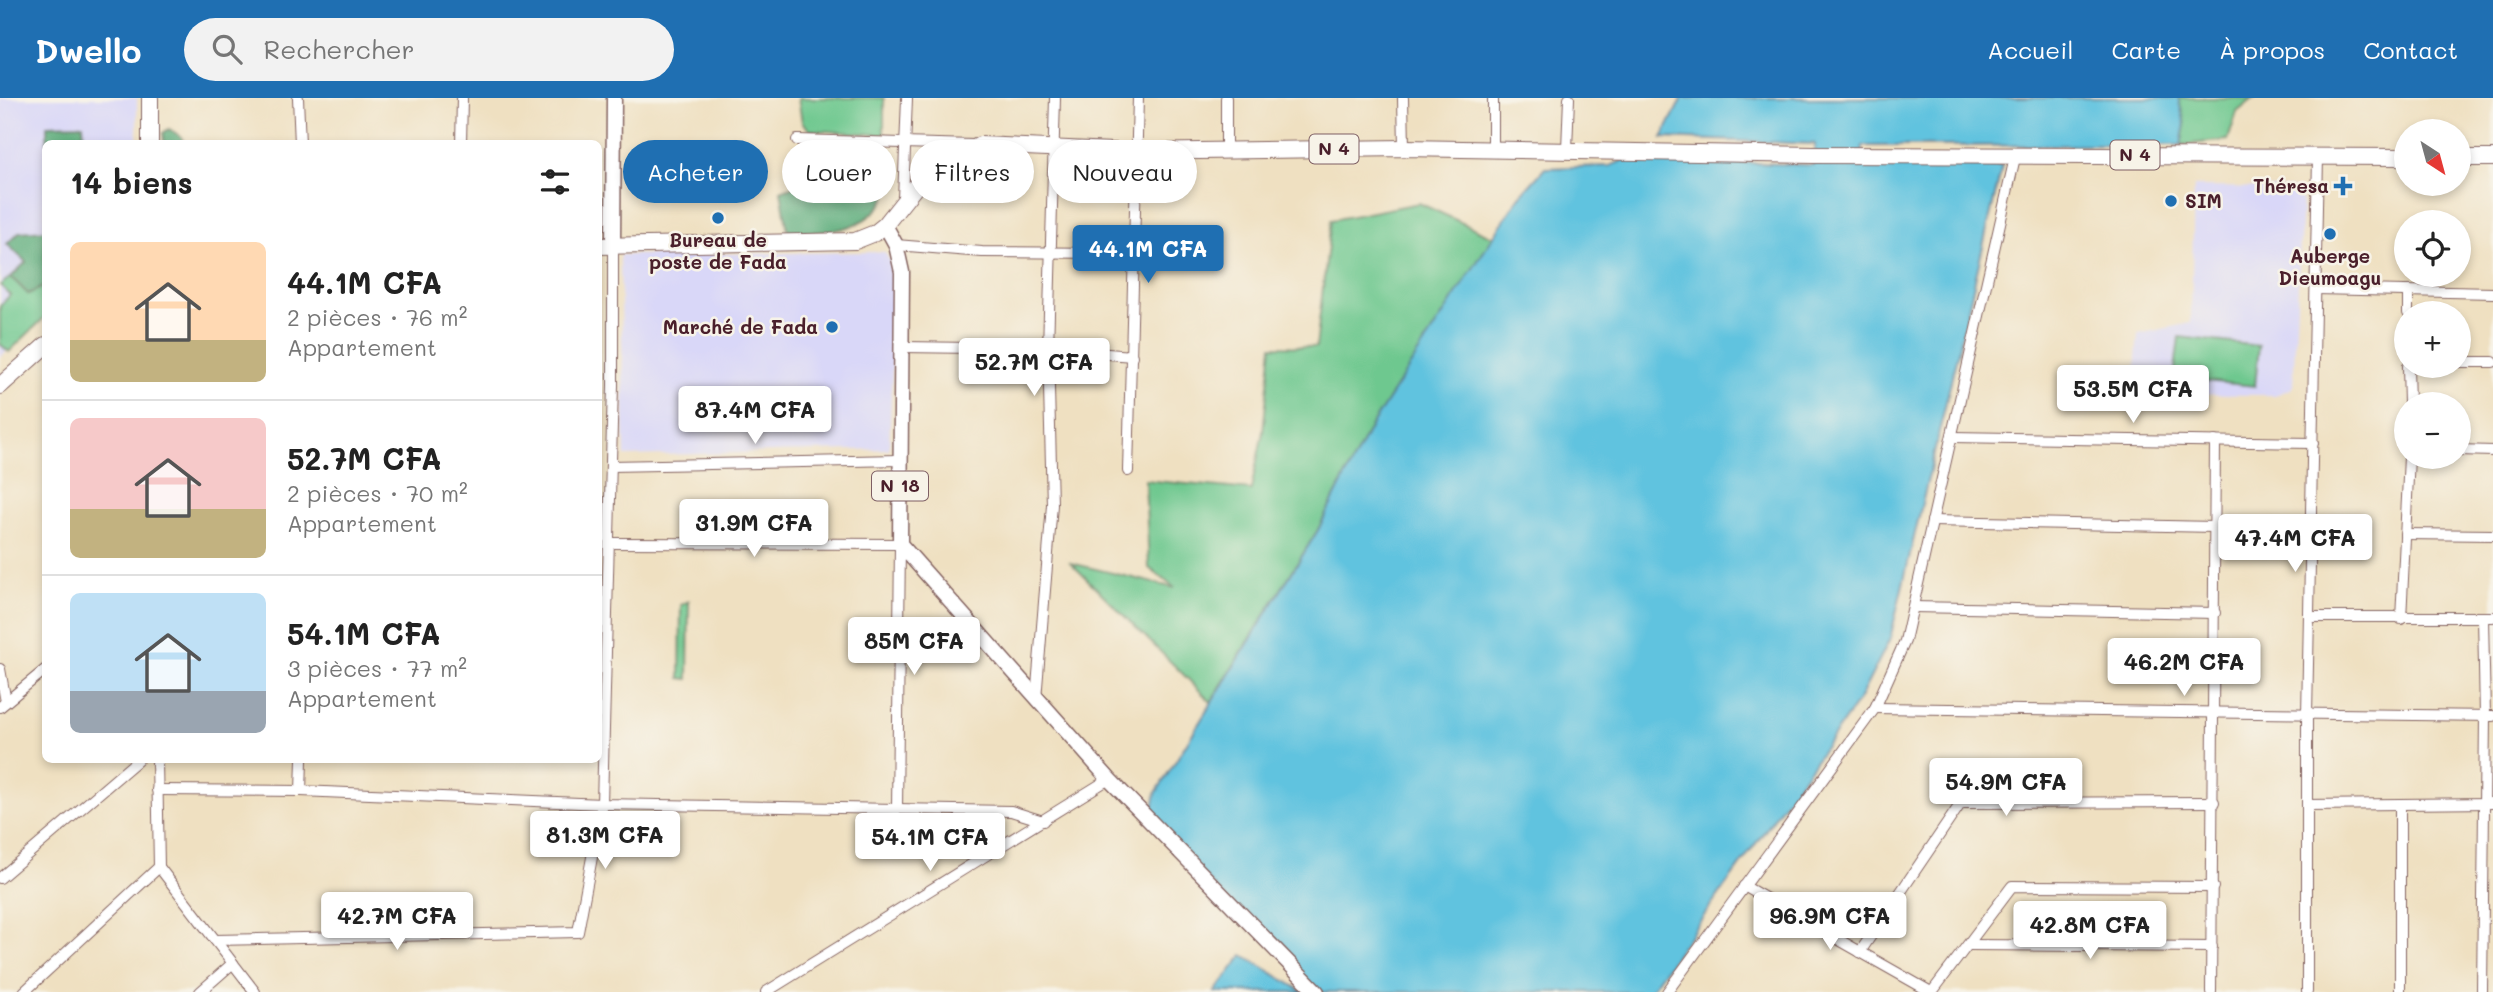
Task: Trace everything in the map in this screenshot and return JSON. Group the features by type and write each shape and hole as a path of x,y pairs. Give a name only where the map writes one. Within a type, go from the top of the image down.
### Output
{"highway":[{"path":"150,98 150,140"},
{"name":"N 4","path":"1197,151 1404,148 1814,155 2016,153 2394,157"},
{"path":"2471,158 2493,158"},
{"path":"606,246 842,243 865,238 885,225 910,194"},
{"path":"0,386 42,349"}],"main road":[{"path":"606,246 614,98"},
{"name":"N 18","path":"885,225 896,245 902,272 900,544"},
{"path":"900,544 1109,779 1317,992"}],"street":[{"path":"298,98 300,140"},
{"path":"461,140 462,98"},
{"path":"903,201 907,98"},
{"path":"1054,140 1055,98"},
{"path":"1136,140 1138,98"},
{"path":"1226,98 1226,151"},
{"path":"1403,98 1404,148"},
{"path":"1493,98 1493,149"},
{"path":"1567,149 1569,98"},
{"path":"896,144 910,144"},
{"path":"1667,992 1875,708 1905,641 2016,153"},
{"path":"2306,992 2307,716 2318,156"},
{"path":"1036,700 1052,505 1048,349 1051,203"},
{"path":"1128,471 1134,203"},
{"path":"896,245 1049,253 1120,253"},
{"path":"215,940 578,932 602,804 603,636 611,466 606,246"},
{"path":"2316,289 2493,293"},
{"path":"2407,291 2407,301"},
{"path":"903,347 1048,349 1132,356"},
{"path":"2471,362 2493,362"},
{"path":"1952,438 2313,443"},
{"path":"2211,992 2216,714 2215,441"},
{"path":"2471,450 2493,451"},
{"path":"611,466 900,460"},
{"path":"2402,619 2408,469"},
{"path":"1932,521 2215,527"},
{"path":"2405,534 2493,535"},
{"path":"609,543 900,544 897,810"},
{"path":"1913,607 2215,612"},
{"path":"2309,617 2488,617 2489,803 2482,992"},
{"path":"0,669 3,704"},
{"path":"3,704 42,672"},
{"path":"1875,708 2307,716 2489,716"},
{"path":"0,878 134,763"},
{"path":"157,763 159,867 255,992"},
{"path":"301,791 302,763"},
{"path":"766,992 1109,779"},
{"path":"158,790 301,791 602,804 1012,811 1043,821"},
{"path":"1860,952 1961,803 2214,802"},
{"path":"2307,806 2489,803"},
{"path":"2400,804 2400,992"},
{"path":"24,992 159,867"},
{"path":"1744,886 1931,992 2012,886 2213,887"},
{"path":"1968,945 2212,947"},
{"path":"200,992 233,963"}],"shaded area":[{"path":"0,98 137,98 137,140 42,140 42,320 0,357"},
{"path":"2194,187 2292,188 2302,200 2293,388 2275,395 2133,394 2138,334 2191,323"},
{"path":"885,252 896,273 889,449 625,456 620,255"}],"green space":[{"path":"798,98 884,98 884,135 810,130 802,122"},
{"path":"2178,98 2254,98 2237,112 2228,140 2181,145 2185,124"},
{"path":"83,124 84,140 47,140 47,125"},
{"path":"169,129 182,140 164,140 163,133"},
{"path":"783,203 882,203 868,218 856,224 829,231 788,232"},
{"path":"1419,203 1495,238 1371,426 1318,530 1211,702 1071,563 1175,588 1149,568 1145,480 1251,490 1263,432 1272,346 1316,347 1331,220"},
{"path":"42,230 42,287 28,294 11,277 26,262 7,244 19,232"},
{"path":"11,277 28,294 42,287 42,320 9,352 0,344 0,306 10,295 0,285"},
{"path":"2179,337 2259,346 2255,386 2174,378"},
{"path":"689,601 688,679 680,678 681,605"}],"water":[{"path":"1682,98 2178,98 2185,124 2181,145 1863,146 1862,163 2002,166 1890,639 1859,700 1649,992 1317,992 1150,821 1156,793 1318,530 1371,426 1519,197 1545,168 1610,166 1626,159 1813,165 1815,144 1662,138"},
{"path":"1243,955 1297,988 1306,992 1215,992"}],"place":[{"name":"Théresa","path":"2343,186"},
{"name":"SIM","path":"2171,201"},
{"name":"Bureau de poste de Fada","path":"718,218"},
{"name":"Auberge Dieumoagu","path":"2330,234"},
{"name":"Marché de Fada","path":"832,327"}]}
